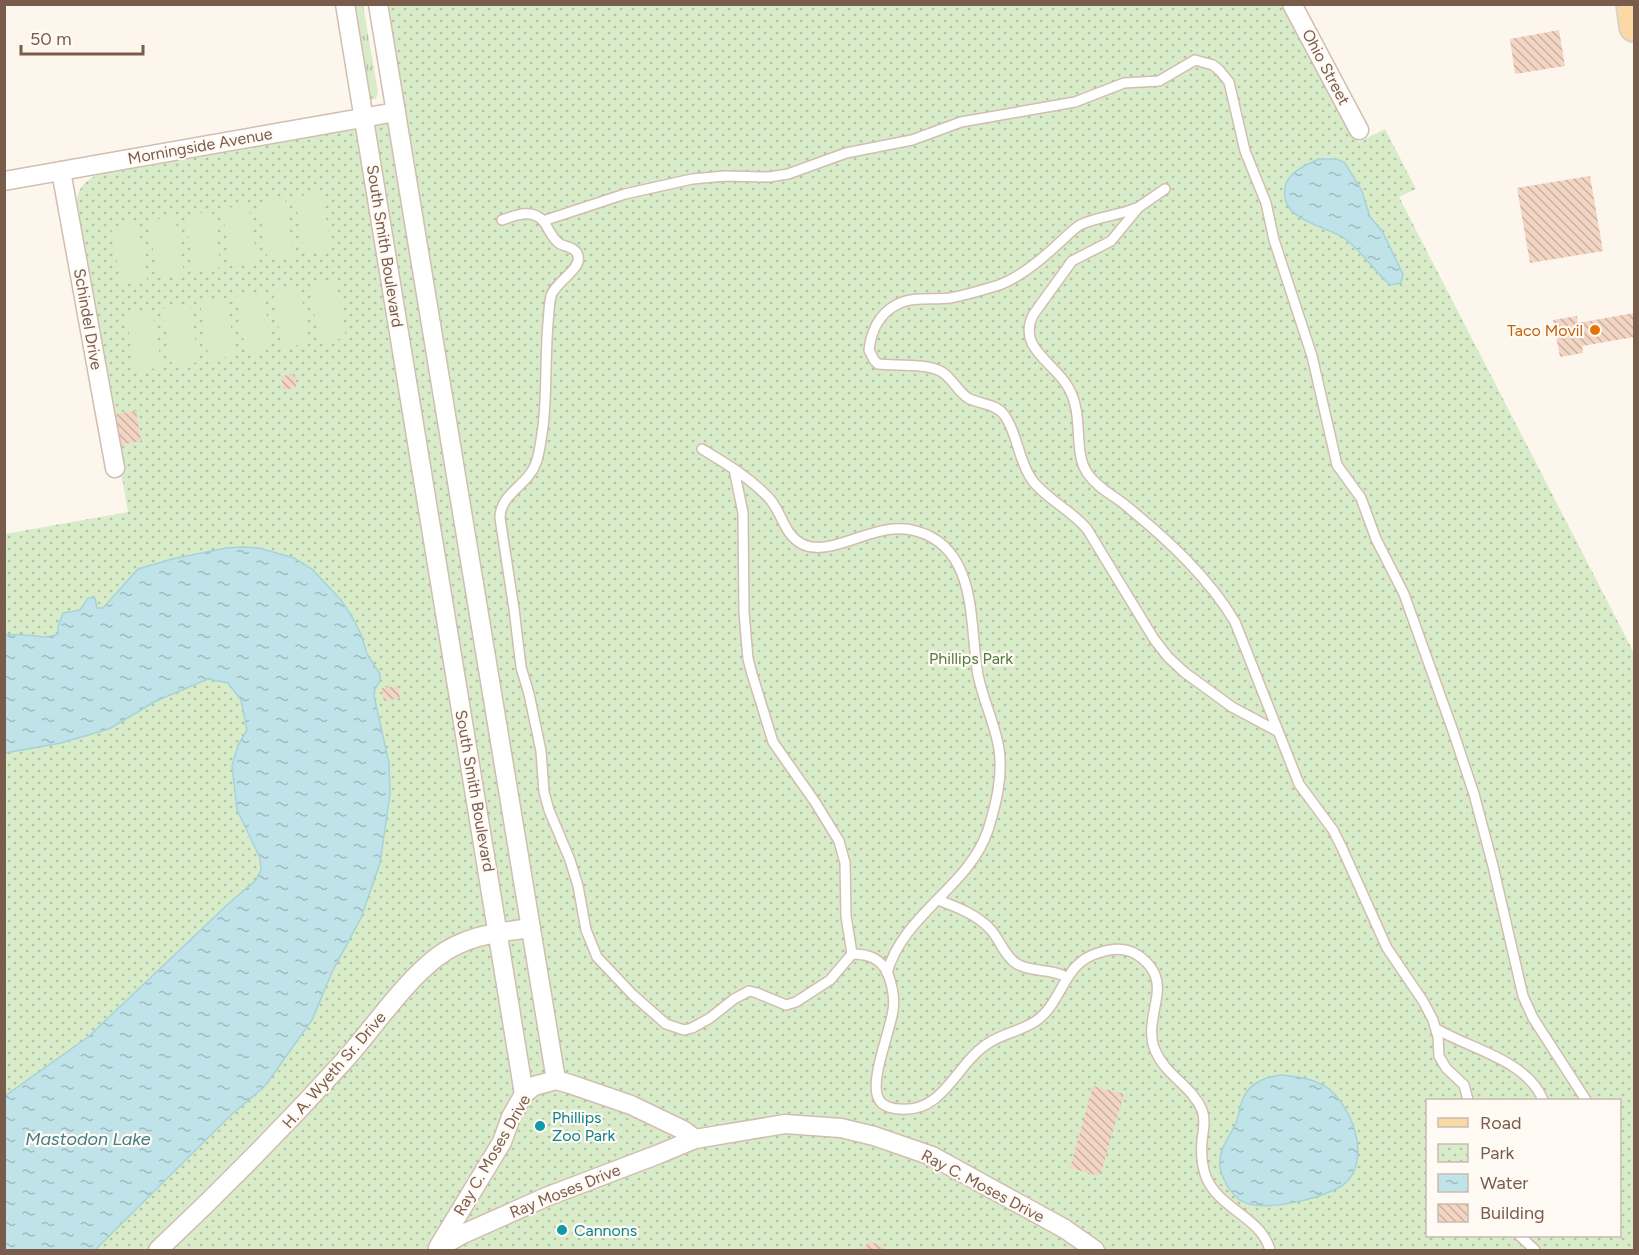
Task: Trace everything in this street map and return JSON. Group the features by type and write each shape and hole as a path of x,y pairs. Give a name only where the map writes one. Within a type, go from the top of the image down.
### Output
{"main road":[{"path":"1631,4 1635,27"}],"street":[{"name":"South Smith Boulevard","path":"345,4 524,1094"},
{"name":"South Smith Boulevard","path":"378,4 556,1080"},
{"name":"Ohio Street","path":"1292,4 1359,130"},
{"name":"Morningside Avenue","path":"4,181 396,112"},
{"name":"Schindel Drive","path":"61,171 115,468"},
{"path":"424,488 457,483"},
{"name":"H. A. Wyeth Sr. Drive","path":"158,1251 288,1124 399,995 437,958 471,938 531,928"},
{"path":"556,1080 631,1105 695,1138"},
{"name":"Ray C. Moses Drive","path":"437,1250 502,1142 511,1117 524,1094 534,1086 556,1080"},
{"name":"Ray C. Moses Drive","path":"695,1138 785,1124 841,1128 874,1136 932,1156 1065,1229 1095,1251"},
{"name":"Ray Moses Drive","path":"437,1250 463,1234 546,1197 695,1138"}],"lane":[{"path":"543,221 625,194 692,179 725,176 769,177 788,174 846,153 912,140 961,122 1075,102 1124,83 1159,81 1195,60 1213,65 1221,71 1231,88 1245,151 1266,203 1274,240 1312,356 1337,465 1361,498 1376,539 1404,594 1461,753 1493,866 1523,996 1533,1018 1585,1099"},
{"path":"1165,189 1139,207 1078,226 1050,252 1012,279 966,294 935,299 914,299 897,304 889,309 875,327 869,351 878,363 938,370 950,378 966,397 992,405 1004,414 1021,460 1031,478 1047,495 1072,513 1086,529 1161,650 1184,672 1232,707 1277,731"},
{"path":"1139,207 1111,241 1072,261 1034,315 1030,322 1029,332 1042,359 1066,383 1073,395 1081,459 1087,474 1158,534 1220,597 1235,622 1299,784 1333,830 1388,948 1423,1001 1437,1029 1438,1056 1446,1068 1464,1085 1468,1099"},
{"path":"502,220 517,214 535,215 543,221 555,239 560,244 574,250 579,259 577,265 558,284 551,295 544,411 537,462 532,472 504,501 500,508 500,518 521,667 530,693 541,751 544,792 570,861 591,944 597,957 633,995 666,1024 684,1030 705,1022 734,999 749,991 786,1005 796,1002 830,980 838,972 844,960 852,954 866,954 876,958 887,973 894,1006 880,1058 877,1095 881,1103 900,1109 921,1107 932,1102 979,1049 1000,1036 1035,1022 1050,1006 1066,977 1075,966 1091,955 1118,948 1130,951 1142,958 1155,975 1151,1023 1153,1045 1164,1066 1192,1093 1203,1112 1202,1152 1206,1178 1221,1199 1262,1233 1270,1251"},
{"path":"702,449 751,480 771,500 789,534 801,543 808,546 825,547 878,530 891,528 917,531 928,535 946,549 963,576 969,591 978,673 999,750 999,786 983,843 975,857 903,938 887,973"},
{"path":"734,469 743,513 744,612 748,659 772,742 815,802 839,842 845,863 845,907 852,954"},
{"path":"938,900 982,921 991,929 1011,959 1017,964 1033,969 1058,972 1066,977"},
{"path":"1437,1029 1488,1053 1522,1073 1536,1086 1542,1099"},
{"path":"1521,1237 1535,1251"}],"green space":[{"path":"350,5 363,5 378,92 376,99 368,100"},
{"name":"Phillips Park","path":"384,5 1284,5 1359,142 1385,129 1416,189 1399,197 1634,653 1634,1250 95,1250 231,1115 265,1086 312,1020 380,863 379,718 374,696 380,681 380,674 367,654 361,634 312,569 279,553 259,548 226,548 158,562 138,570 103,608 97,608 95,604 84,603 80,610 71,610 58,627 58,634 39,637 5,635 5,534 128,512 79,231 77,198 88,180 97,175 403,121"},
{"path":"322,192 331,250 304,254 295,197"},
{"path":"285,198 294,256 268,260 258,203"},
{"path":"248,204 258,262 231,266 222,209"},
{"path":"212,211 221,267 194,272 185,215"},
{"path":"175,216 184,274 158,278 148,221"},
{"path":"138,222 147,280 121,284 111,227"},
{"path":"336,280 346,338 319,342 310,285"},
{"path":"300,286 309,343 282,348 273,291"},
{"path":"263,292 272,349 246,354 236,296"},
{"path":"226,298 236,356 209,360 200,303"},
{"path":"189,304 199,362 172,366 162,309"},
{"path":"152,311 162,367 135,372 126,315"},
{"path":"208,679 228,683 241,700 247,731 236,758 233,784 238,811 256,850 260,872 249,888 222,910 89,1035 5,1096 4,753 61,743 109,729 156,701"}],"water":[{"path":"1319,159 1336,159 1344,162 1348,168 1362,191 1370,217 1382,231 1401,270 1403,275 1401,283 1390,285 1344,238 1305,220 1289,207 1285,199 1285,188 1289,178 1293,173"},
{"name":"Mastodon Lake","path":"226,548 259,548 294,558 312,569 341,600 361,634 367,654 380,674 380,681 374,696 389,763 390,794 380,863 361,918 332,972 312,1020 265,1086 231,1115 95,1250 5,1250 5,1096 88,1037 256,880 261,870 260,858 237,810 232,766 238,745 247,730 241,700 228,683 208,679 156,701 109,729 61,743 5,753 5,635 53,636 58,634 63,613 80,610 88,598 95,598 97,608 103,608 138,569 172,559"},
{"path":"1281,1075 1312,1080 1329,1089 1338,1099 1353,1125 1357,1139 1358,1154 1355,1167 1349,1179 1329,1192 1289,1203 1261,1206 1249,1204 1236,1197 1222,1176 1221,1154 1248,1090 1263,1080"}],"building":[{"path":"1559,30 1565,66 1515,74 1510,39"},
{"path":"1590,176 1603,251 1530,263 1517,188"},
{"name":"Taco Movil","path":"1634,313 1634,337 1582,346 1583,353 1560,357 1553,320 1577,316 1578,323"},
{"path":"295,374 296,388 283,390 281,376"},
{"path":"136,411 141,441 120,445 116,414"},
{"path":"398,686 400,698 384,701 382,688"},
{"path":"1093,1086 1124,1094 1100,1176 1070,1168"},
{"path":"869,1242 882,1245 884,1250 861,1250"}],"place":[{"name":"Taco Movil","path":"1595,330"},
{"name":"Phillips Zoo Park","path":"540,1126"},
{"name":"Cannons","path":"562,1230"}]}
